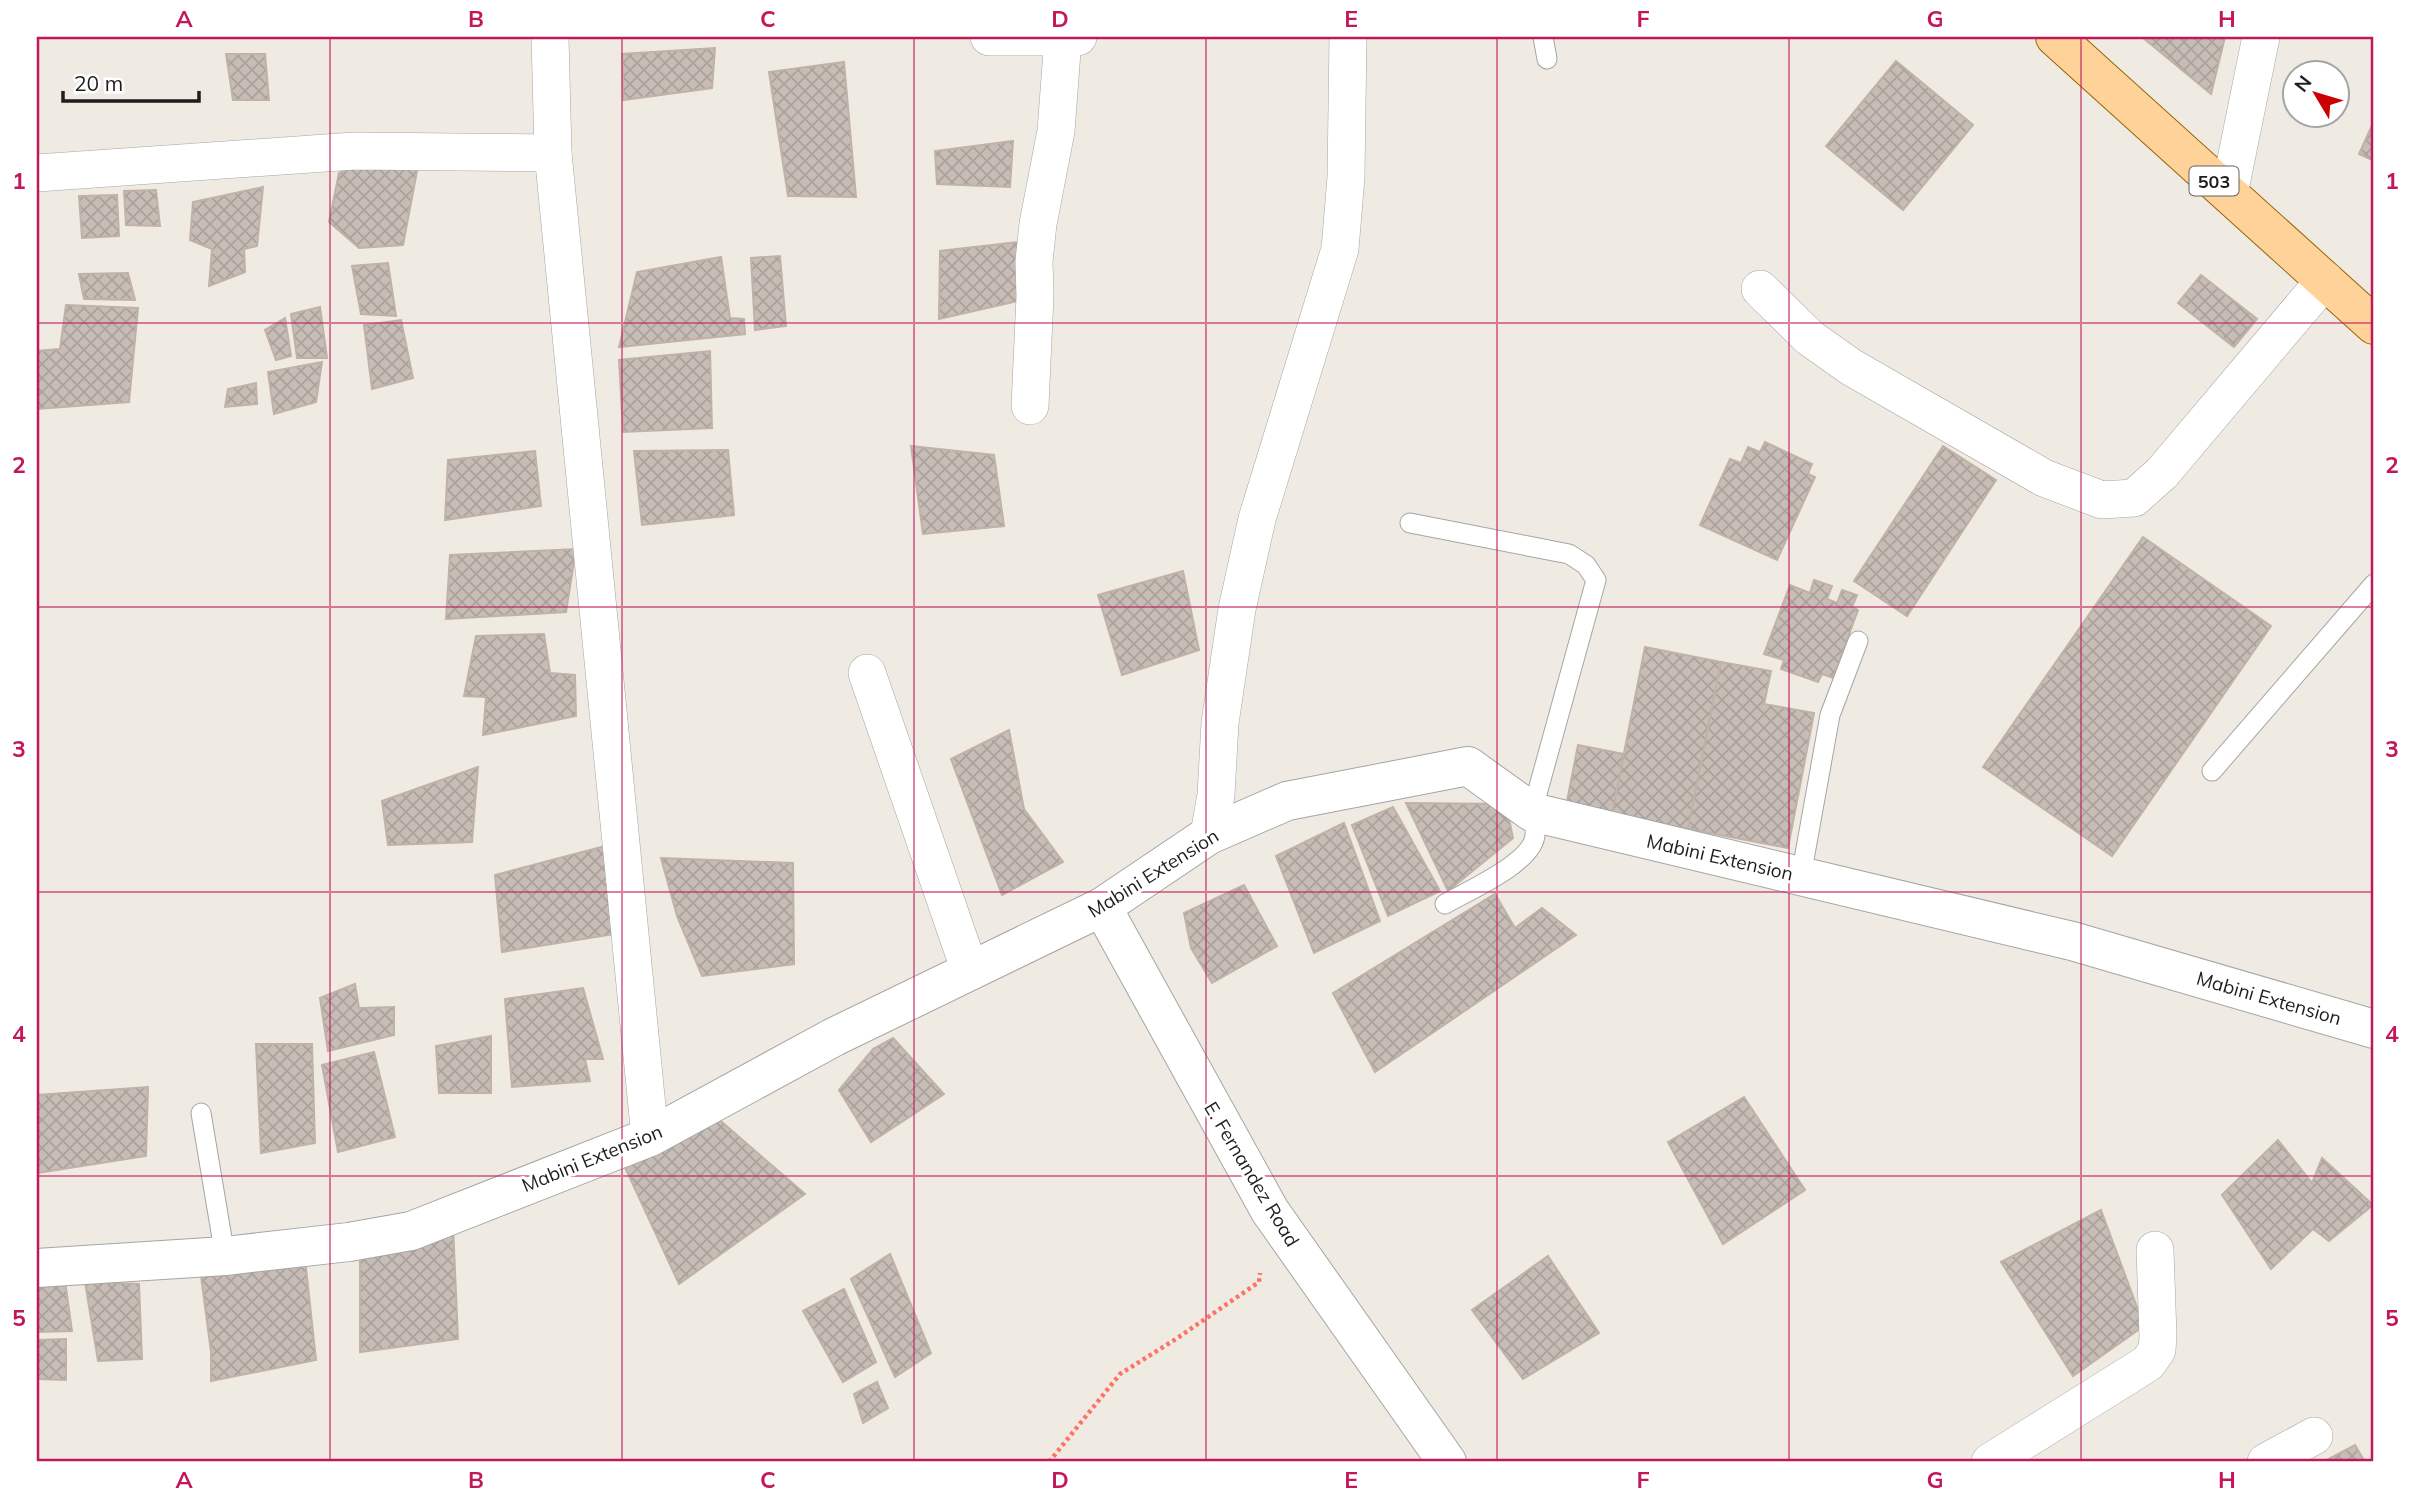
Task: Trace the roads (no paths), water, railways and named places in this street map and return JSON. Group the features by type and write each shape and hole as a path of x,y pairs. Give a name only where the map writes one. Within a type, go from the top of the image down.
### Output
{"main road":[{"name":"503","path":"2055,37 2374,325"}],"street":[{"path":"550,37 553,153 650,1137"},
{"path":"989,37 1071,38 1038,224 1034,261 1030,406"},
{"path":"1209,835 1216,795 1220,723 1237,609 1255,530 1340,249 1346,177 1348,37"},
{"path":"2229,194 2261,37"},
{"path":"37,173 354,152 553,153"},
{"path":"1760,289 1810,338 1851,367 2044,478 2102,500 2134,498 2162,473 2325,280"},
{"path":"867,673 970,971"},
{"name":"Mabini Extension","path":"37,1268 225,1256 349,1242 411,1231 650,1137 834,1037 1102,907 1209,835 1287,801 1468,766 1532,812 2073,941 2374,1029"},
{"name":"E. Fernandez Road","path":"1102,907 1270,1211 1447,1462"},
{"path":"1990,1462 2148,1363 2157,1350 2158,1336 2155,1250"},
{"path":"2266,1462 2314,1436"}],"lane":[{"path":"1544,37 1547,59"},
{"path":"1410,523 1569,554 1586,565 1596,580 1532,812 1536,836 1529,851 1517,862 1445,904"},
{"path":"2212,771 2374,584"},
{"path":"1801,876 1830,715 1858,641"},
{"path":"201,1113 225,1256"}]}
